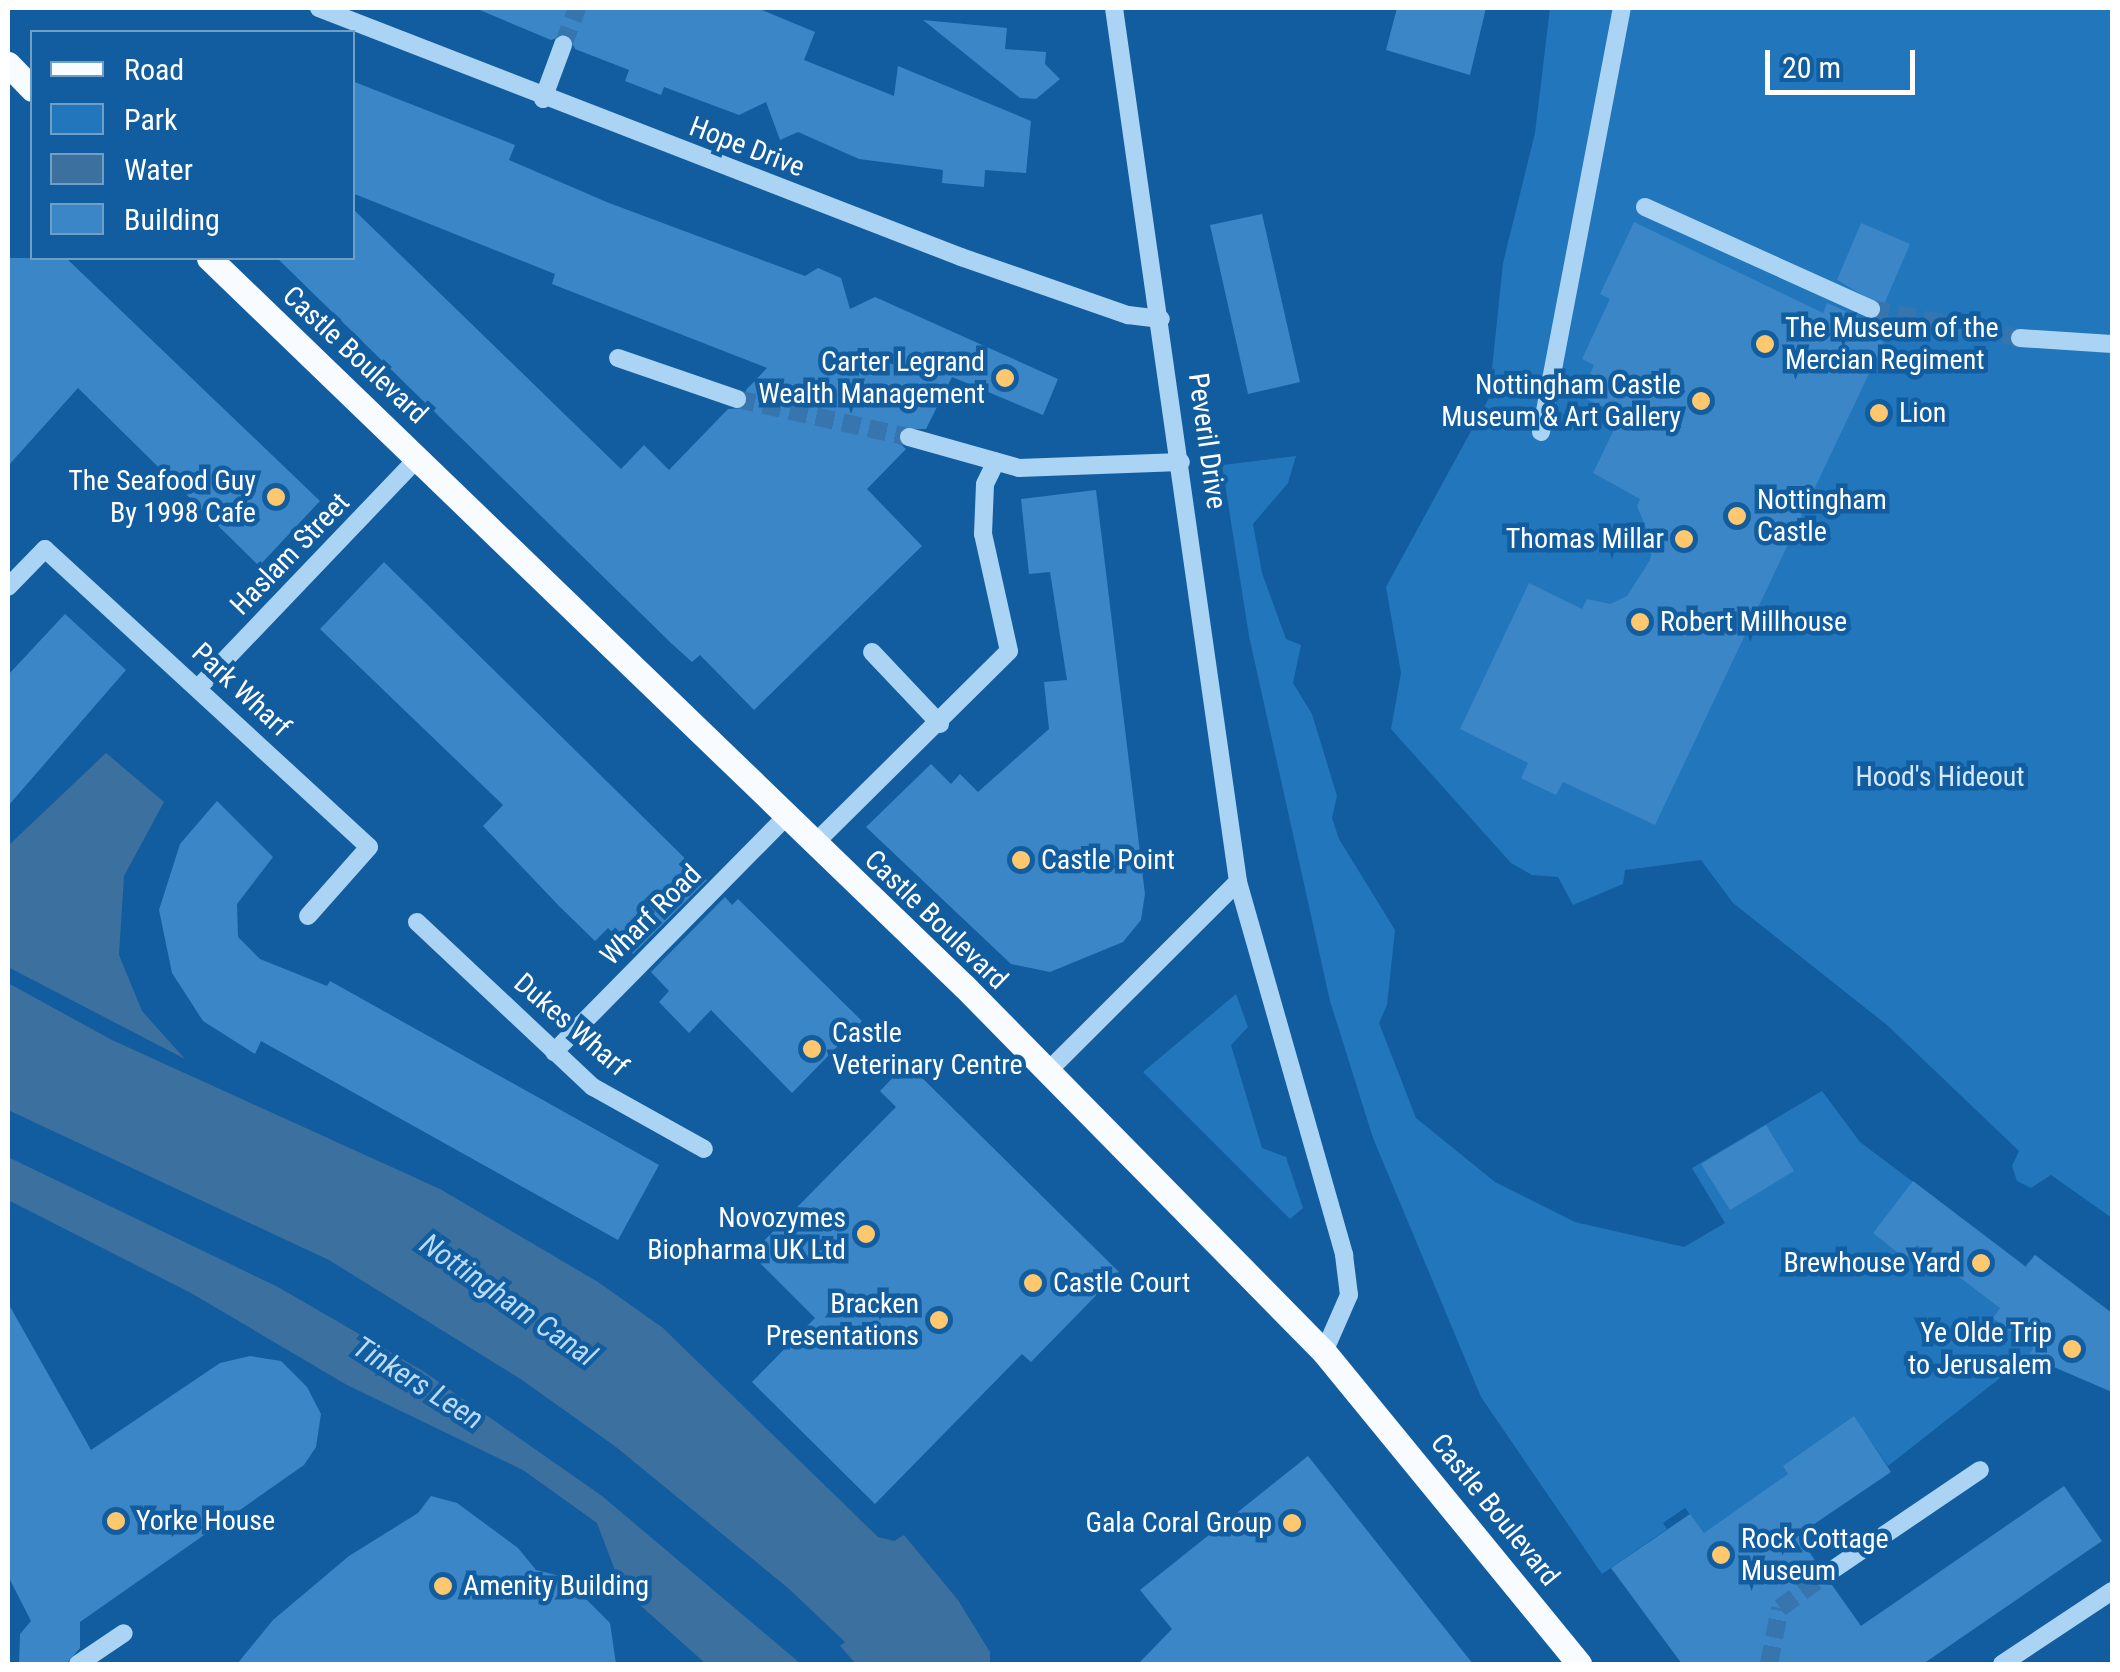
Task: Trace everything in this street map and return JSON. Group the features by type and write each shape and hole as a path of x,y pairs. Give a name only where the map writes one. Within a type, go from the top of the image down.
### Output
{"main road":[{"path":"8,64 30,87"},
{"name":"Castle Boulevard","path":"211,260 419,456 786,816 1324,1352 1579,1664"}],"street":[{"name":"Hope Drive","path":"319,8 962,258 1128,316 1161,318"},
{"name":"Peveril Drive","path":"1114,8 1238,882 1344,1255 1349,1295 1324,1352"},
{"path":"1540,432 1622,8"},
{"path":"543,98 563,45"},
{"path":"1644,208 1871,310"},
{"path":"2020,338 2112,344"},
{"path":"618,358 737,399"},
{"path":"909,437 1019,468 1180,462"},
{"name":"Haslam Street","path":"198,688 419,456"},
{"path":"814,844 940,724 1009,651 983,534 985,484 996,461"},
{"name":"Park Wharf","path":"8,587 45,548 370,847 308,916"},
{"path":"872,652 940,724"},
{"name":"Wharf Road","path":"554,1052 786,816"},
{"path":"1046,1074 1238,882"},
{"name":"Dukes Wharf","path":"417,922 593,1087 704,1149"},
{"path":"1825,1575 1980,1470"},
{"path":"2002,1664 2112,1591"},
{"path":"78,1664 124,1634"}],"green space":[{"name":"Hood's Hideout","path":"1550,8 2112,8 2112,1218 2051,1175 2031,1188 2017,1181 2012,1166 2019,1151 1887,1025 1733,903 1701,860 1625,870 1623,884 1573,905 1558,877 1532,875 1511,863 1391,729 1401,673 1386,587 1489,398 1503,263 1535,133"},
{"name":"Brewhouse Yard","path":"1296,456 1288,483 1253,524 1262,573 1286,639 1301,645 1293,683 1312,714 1337,796 1332,818 1339,839 1395,930 1387,1005 1379,1023 1416,1118 1495,1182 1575,1222 1684,1247 1725,1223 1692,1168 1822,1091 1860,1142 2025,1266 2035,1255 2072,1283 2028,1356 1888,1466 1869,1439 1704,1533 1685,1508 1663,1523 1667,1529 1602,1574 1481,1397 1373,1138 1330,1001 1249,636 1222,465"},
{"path":"1236,994 1248,1027 1231,1045 1262,1148 1286,1157 1303,1208 1290,1219 1143,1072"}],"water":[{"path":"106,753 164,802 124,876 119,955 142,1011 185,1059 8,967 8,846"},
{"name":"Nottingham Canal","path":"8,983 112,1040 440,1189 598,1282 663,1328 878,1537 894,1541 904,1535 958,1600 990,1652 990,1664 856,1664 840,1646 845,1642 788,1588 616,1447 522,1380 329,1260 8,1110"},
{"name":"Tinkers Leen","path":"8,1157 278,1287 423,1371 602,1496 801,1664 706,1664 622,1589 597,1523 523,1470 347,1385 191,1293 8,1200"}],"building":[{"path":"475,8 757,8 815,32 804,60 894,96 898,66 1031,121 1026,173 985,170 984,187 942,183 943,170 859,159 798,132 780,140 766,102 739,115 664,87 661,95 625,81 629,70 575,49 568,34 551,40"},
{"path":"1397,8 1486,8 1470,75 1386,50"},
{"path":"923,20 1007,28 1005,49 1046,52 1045,64 1060,79 1036,99 1020,98"},
{"path":"355,82 515,145 509,160 609,203 805,276 818,268 841,278 850,309 875,297 1058,379 1043,415 952,377 926,429 900,429 897,441 906,449 867,489 922,546 754,710 700,655 692,662 671,643 279,260 355,260 355,211 621,469 644,445 669,470 728,409 746,408 746,390 767,368 552,284 555,274 355,194"},
{"path":"1262,214 1300,382 1248,394 1210,225"},
{"name":"Nottingham Castle","path":"1634,222 1823,313 1827,303 1866,320 1878,319 1871,336 1884,342 1655,825 1563,782 1556,795 1539,787 1521,778 1528,763 1460,729 1529,583 1582,609 1587,599 1610,604 1627,596 1650,560 1653,545 1637,506 1640,499 1593,473 1621,415 1580,396 1594,365 1582,359 1610,299 1600,294"},
{"path":"1861,223 1910,244 1883,307 1837,280"},
{"path":"8,258 68,260 320,501 259,566 78,388 8,466"},
{"name":"Castle Point","path":"1096,490 1145,894 1141,920 1123,942 1050,972 1011,964 866,827 931,764 951,784 960,774 978,792 1049,729 1044,682 1067,680 1050,572 1029,574 1021,499"},
{"path":"384,562 707,880 633,954 608,928 595,941 559,906 483,826 503,805 320,629"},
{"path":"65,614 126,670 8,806 8,675"},
{"path":"217,801 273,857 237,904 238,937 260,959 327,986 330,981 659,1165 618,1240 261,1041 255,1054 203,1021 172,973 159,910 180,844"},
{"path":"725,897 732,905 738,899 862,1021 792,1093 711,1010 689,1033 659,1002 669,991 651,972"},
{"name":"Castle Court","path":"907,1063 1119,1272 1031,1362 1022,1354 875,1504 752,1382 815,1318 751,1254 896,1107 880,1091"},
{"path":"1766,1125 1794,1171 1730,1210 1701,1164"},
{"name":"Brewhouse Yard","path":"1913,1181 2026,1267 2035,1255 2112,1313 2112,1392 2028,1356 2033,1348 1993,1318 2000,1308 1917,1245 1906,1259 1873,1233"},
{"name":"Yorke House","path":"8,1303 91,1450 220,1363 250,1356 281,1361 307,1387 321,1414 316,1447 304,1465 80,1622 80,1648 66,1664 19,1664 20,1634 31,1621 8,1576"},
{"name":"Rock Cottage Museum","path":"1854,1416 1891,1472 1798,1535 1818,1565 1815,1583 1832,1585 1861,1626 2064,1486 2102,1541 1923,1664 1682,1664 1611,1568 1690,1514 1704,1533 1788,1474 1783,1466"},
{"name":"Gala Coral Group","path":"1308,1456 1473,1664 1138,1664 1172,1629 1140,1590"},
{"name":"Amenity Building","path":"431,1496 457,1503 518,1548 536,1570 564,1577 610,1623 616,1664 237,1664 273,1620 349,1556 418,1513"}],"tunnel":[{"path":"563,45 577,8"},
{"path":"1871,309 2020,338"},
{"path":"737,399 909,437"},
{"path":"1769,1664 1780,1608 1825,1575"}],"place":[{"name":"The Museum of the Mercian Regiment","path":"1765,344"},
{"name":"Carter Legrand Wealth Management","path":"1005,378"},
{"name":"Nottingham Castle Museum & Art Gallery","path":"1701,401"},
{"name":"Lion","path":"1879,413"},
{"name":"The Seafood Guy By 1998 Cafe","path":"276,497"},
{"name":"Nottingham Castle","path":"1737,516"},
{"name":"Thomas Millar","path":"1684,539"},
{"name":"Robert Millhouse","path":"1640,622"},
{"name":"Castle Point","path":"1021,860"},
{"name":"Castle Veterinary Centre","path":"812,1049"},
{"name":"Novozymes Biopharma UK Ltd","path":"866,1234"},
{"name":"Brewhouse Yard","path":"1981,1263"},
{"name":"Castle Court","path":"1033,1283"},
{"name":"Bracken Presentations","path":"939,1320"},
{"name":"Ye Olde Trip to Jerusalem","path":"2072,1349"},
{"name":"Yorke House","path":"116,1521"},
{"name":"Gala Coral Group","path":"1292,1523"},
{"name":"Rock Cottage Museum","path":"1721,1555"},
{"name":"Amenity Building","path":"443,1586"}]}
